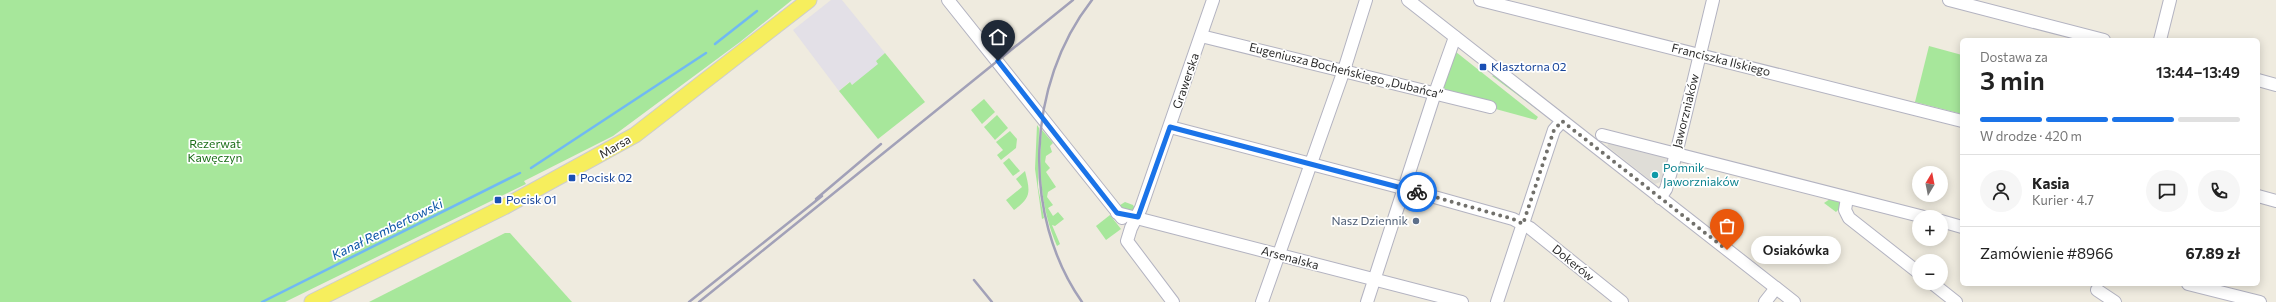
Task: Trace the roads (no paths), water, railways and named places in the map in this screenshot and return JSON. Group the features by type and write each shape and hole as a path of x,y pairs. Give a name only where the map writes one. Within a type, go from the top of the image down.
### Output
{"main road":[{"name":"Marsa","path":"312,302 504,207 635,135 809,0"}],"street":[{"path":"948,0 1117,213 1131,228 1127,243 1174,302"},
{"name":"Grawerska","path":"1131,228 1138,217 1213,0"},
{"path":"1262,302 1280,255 1344,70 1366,0"},
{"path":"1408,0 1794,302"},
{"name":"Franciszka Ilskiego","path":"1480,0 1960,120"},
{"name":"Jaworzniaków","path":"1660,198 1666,189 1676,154 1713,0"},
{"path":"1949,0 2096,38"},
{"path":"2160,38 2170,0"},
{"name":"Eugeniusza Bocheńskiego „Dubańca”","path":"1201,36 1490,107"},
{"path":"1366,302 1455,37"},
{"path":"2260,80 2276,84"},
{"path":"1497,302 1554,130 1562,121"},
{"name":"Dokerów","path":"1170,127 1404,188 1513,219 1523,224 1622,302"},
{"path":"1602,135 1912,214"},
{"path":"2260,197 2276,201"},
{"path":"1847,198 1845,210 1849,218 1912,268"},
{"name":"Arsenalska","path":"1117,213 1138,217 1462,302"},
{"path":"1948,223 1960,226"},
{"path":"2196,286 2260,302"},
{"path":"1764,302 1776,288"},
{"path":"1941,290 1956,302"},
{"path":"2097,292 2115,302"}],"waterway":[{"name":"Kanał Rembertowski","path":"715,44 757,11"},
{"name":"Kanał Rembertowski","path":"531,168 706,53"},
{"name":"Kanał Rembertowski","path":"262,302 520,173"}],"railway":[{"path":"699,302 1073,0"},
{"path":"1082,302 1062,267 1049,230 1041,190 1039,150 1044,110 1054,70 1070,34 1092,0"},
{"path":"816,199 881,144"},
{"path":"689,302 822,196"},
{"path":"974,280 992,302"}],"place":[{"name":"Klasztorna 02","path":"1483,67"},
{"name":"Pomnik Jaworzniaków","path":"1655,175"},
{"name":"Pocisk 02","path":"572,178"},
{"name":"Pocisk 01","path":"498,200"},
{"name":"Nasz Dziennik","path":"1416,221"},
{"name":"Osiakówka","path":"1727,250"}],"park label":[{"name":"Rezerwat Kawęczyn","path":"215,151"}]}
